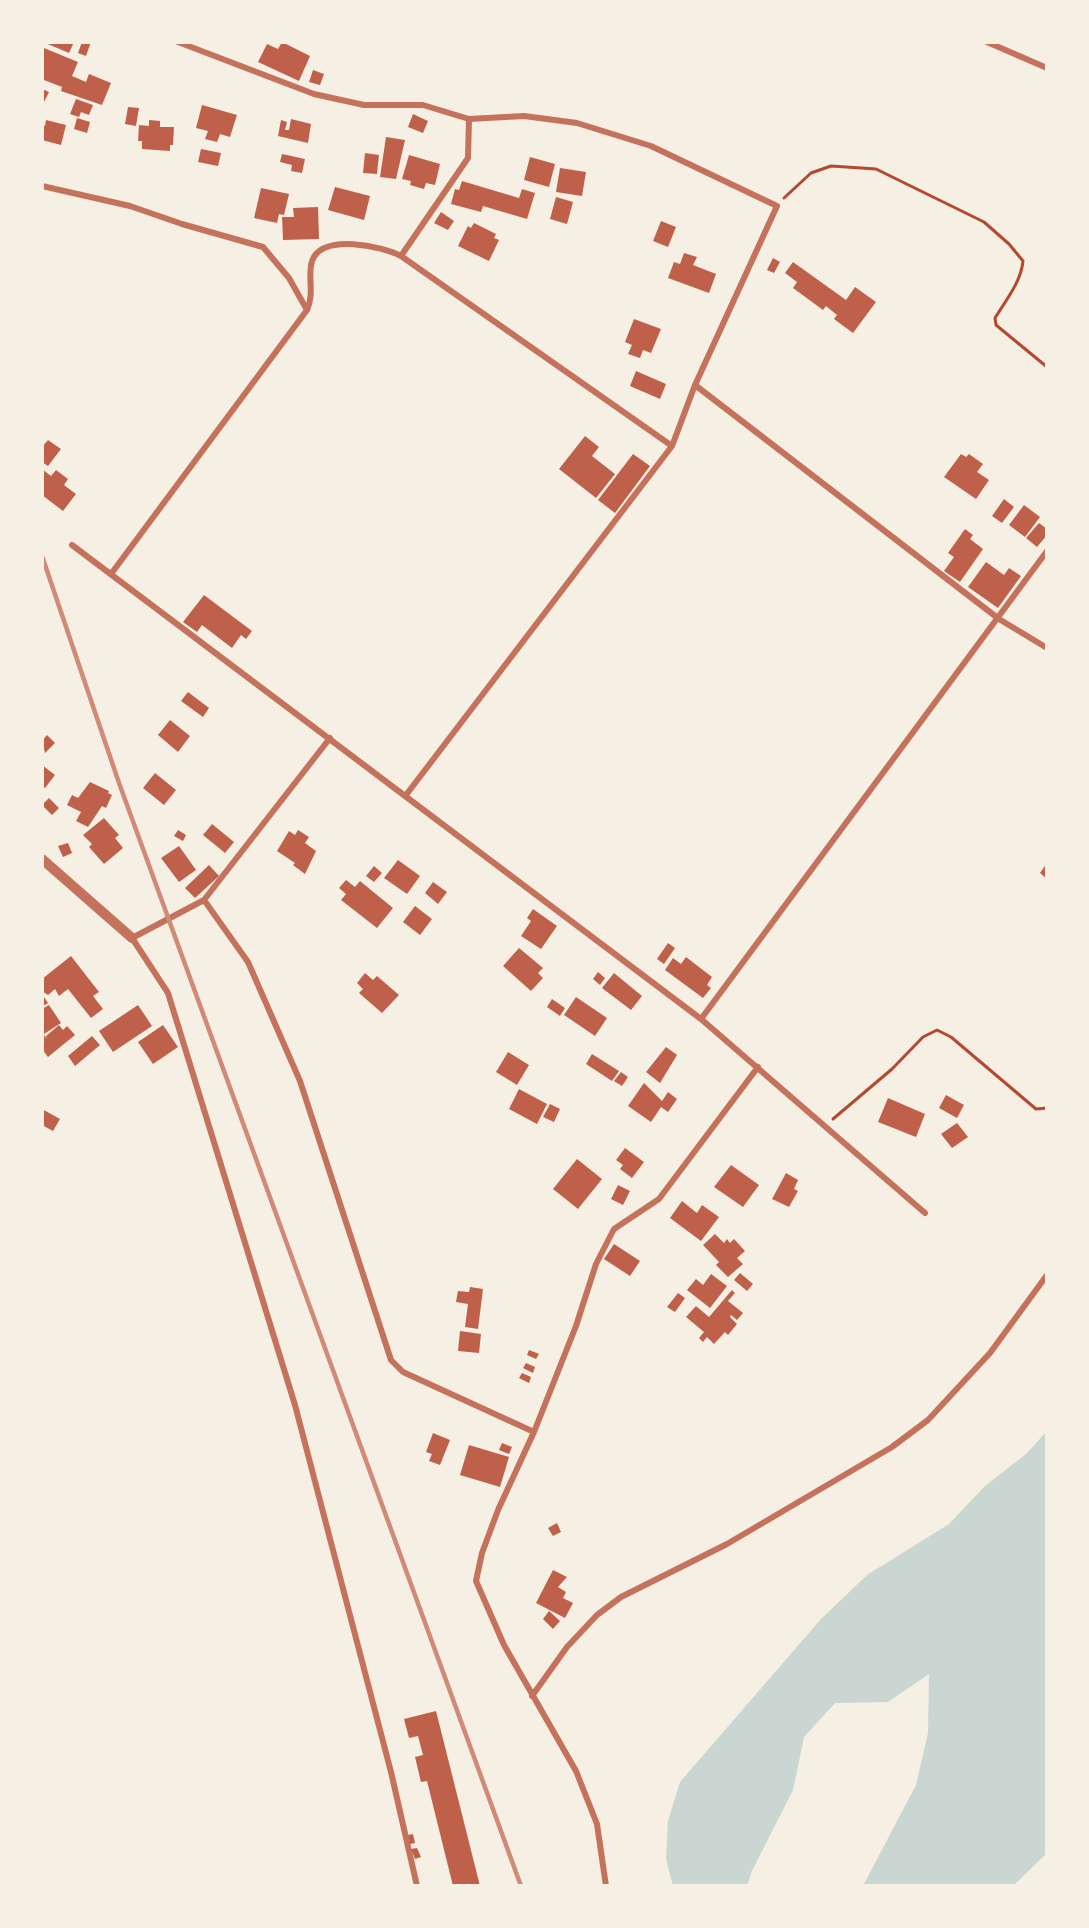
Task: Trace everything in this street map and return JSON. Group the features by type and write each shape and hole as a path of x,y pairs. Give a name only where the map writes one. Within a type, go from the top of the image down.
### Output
{"street":[{"path":"178,42 314,94 364,105 423,105 468,119 524,116 577,123 651,146 777,206 695,385 672,446 406,795"},
{"path":"987,42 1047,68"},
{"path":"401,256 468,158 468,119"},
{"path":"42,186 130,206 182,224 263,247 289,278 307,310"},
{"path":"111,574 307,310 313,296 312,261 324,247 347,244 385,248 401,256 672,446"},
{"path":"695,385 999,619 1047,648"},
{"path":"72,545 701,1019 925,1213"},
{"path":"701,1019 999,619 1047,551"},
{"path":"132,938 204,900 330,738"},
{"path":"42,859 132,938 168,993 295,1405 393,1783 417,1886"},
{"path":"204,900 248,962 300,1081 391,1360 403,1372 534,1432"},
{"path":"606,1886 597,1824 576,1771 504,1645 476,1581 482,1552 498,1510 534,1432 576,1326 596,1264 614,1229 659,1199 722,1111 758,1067"},
{"path":"532,1696 567,1647 597,1615 621,1596 727,1544 892,1447 928,1420 990,1353 1047,1275"}],"path":[{"path":"777,206 791,189 811,173 831,166 876,169 984,222 1009,244 1023,261 1022,270 1013,289 995,318 996,325 1047,367"},
{"path":"825,1126 892,1069 923,1037 937,1030 951,1037 1036,1109 1047,1108"}],"shaded area":[{"path":"1047,1431 1047,1853 1013,1886 863,1886 916,1785 928,1733 929,1674 888,1702 835,1703 804,1737 793,1790 752,1871 747,1886 673,1886 666,1859 668,1821 680,1782 821,1619 867,1575 949,1524 985,1486 1026,1454"}],"building":[{"path":"43,42 74,42 69,53"},
{"path":"82,42 91,42 86,56 78,53"},
{"path":"282,42 310,56 299,81 258,62 267,44 278,49"},
{"path":"44,48 78,62 72,76 86,82 89,74 111,83 102,105 61,91 62,87 44,80 42,53"},
{"path":"313,70 324,74 320,85 309,82"},
{"path":"42,89 49,92 42,106"},
{"path":"76,99 93,105 89,115 81,112 79,117 70,114"},
{"path":"202,105 237,115 230,137 220,134 217,142 205,139 208,131 196,128"},
{"path":"128,107 139,108 136,126 125,124"},
{"path":"413,114 428,121 423,133 408,127"},
{"path":"77,118 90,122 87,133 74,129"},
{"path":"291,119 311,124 308,143 278,136 281,120 287,122 285,130 289,130"},
{"path":"46,120 66,125 61,145 42,140 42,125 45,126"},
{"path":"149,120 160,121 160,127 174,127 173,145 170,145 170,151 142,149 142,141 138,141 139,125 149,126"},
{"path":"386,137 405,140 396,179 380,177"},
{"path":"201,149 221,153 218,166 198,162"},
{"path":"365,153 379,155 377,174 363,173"},
{"path":"282,154 305,159 302,173 291,171 292,165 280,162"},
{"path":"409,155 440,164 435,185 426,183 424,189 410,185 411,181 402,179"},
{"path":"530,157 555,164 549,187 524,180"},
{"path":"560,168 586,172 582,196 556,192"},
{"path":"462,181 519,198 522,189 535,193 527,219 483,206 481,212 451,204 455,189 459,190"},
{"path":"335,187 370,196 364,220 328,210"},
{"path":"261,188 289,194 284,215 279,214 277,223 254,218"},
{"path":"556,197 573,202 567,224 550,219"},
{"path":"318,207 319,239 283,240 282,217 294,217 293,208"},
{"path":"441,212 454,221 448,230 434,223"},
{"path":"661,221 676,227 668,247 653,241"},
{"path":"474,223 496,234 494,238 499,240 489,261 458,246 468,226 471,228"},
{"path":"684,253 697,257 693,265 716,274 709,293 668,278 674,262 680,264"},
{"path":"773,258 780,262 774,273 767,270"},
{"path":"793,262 846,300 855,287 876,302 853,333 834,319 837,315 826,306 823,310 793,288 797,282 785,273"},
{"path":"634,319 661,329 651,353 643,350 640,358 628,354 632,345 625,342"},
{"path":"636,371 666,384 660,399 630,386"},
{"path":"585,436 599,447 592,456 615,474 596,498 559,469"},
{"path":"48,440 61,449 48,466 42,462 42,447"},
{"path":"633,454 650,466 615,513 598,500"},
{"path":"961,454 966,457 969,454 983,464 977,472 989,480 976,499 944,477"},
{"path":"42,469 51,476 56,470 68,479 64,485 76,494 63,511 42,495"},
{"path":"1004,499 1014,507 1002,523 992,516"},
{"path":"1024,505 1040,517 1025,537 1009,525"},
{"path":"1039,523 1047,529 1047,535 1037,547 1026,538"},
{"path":"965,529 973,535 970,539 983,549 960,582 944,571 954,557 948,553"},
{"path":"986,562 1004,575 1009,568 1021,576 998,608 968,587"},
{"path":"204,595 252,631 246,639 241,635 232,648 202,625 197,632 183,622"},
{"path":"188,692 209,708 203,717 181,701"},
{"path":"170,720 190,736 178,752 158,735"},
{"path":"47,735 55,743 45,753 42,741"},
{"path":"42,765 55,775 45,788 42,786"},
{"path":"155,773 176,790 164,805 143,788"},
{"path":"90,782 109,791 108,793 112,795 106,808 102,806 88,827 76,821 81,812 67,805 72,795 78,798"},
{"path":"49,798 59,808 52,815 42,805"},
{"path":"104,818 119,835 115,838 123,848 104,864 89,847 92,844 83,835"},
{"path":"212,824 234,842 225,853 203,835"},
{"path":"178,830 186,835 183,841 174,836"},
{"path":"298,830 309,837 305,843 316,851 305,874 293,865 295,863 277,851 289,831 295,835"},
{"path":"68,843 72,853 63,857 58,846"},
{"path":"179,846 196,870 179,882 161,858"},
{"path":"398,860 420,876 407,894 384,878"},
{"path":"1047,863 1047,879 1040,873"},
{"path":"209,865 219,876 195,898 185,888"},
{"path":"374,866 382,873 374,882 366,876"},
{"path":"346,880 355,887 360,881 393,908 377,928 341,900 346,894 339,888"},
{"path":"433,882 447,892 438,904 425,893"},
{"path":"415,906 432,919 420,935 403,922"},
{"path":"533,909 557,926 541,949 521,936 531,921 527,918"},
{"path":"668,943 675,948 664,964 657,959"},
{"path":"519,948 543,968 538,973 543,978 531,991 503,966"},
{"path":"71,956 99,992 93,996 103,1009 91,1018 68,989 59,996 55,989 48,995 42,991 42,979"},
{"path":"686,957 712,977 707,985 711,988 703,998 665,970 673,958 681,964"},
{"path":"598,972 605,978 600,985 593,979"},
{"path":"365,973 373,980 377,976 399,995 382,1013 359,993 363,989 357,983"},
{"path":"614,973 642,996 631,1010 602,988"},
{"path":"42,994 48,1003 42,1007"},
{"path":"576,997 607,1018 595,1036 564,1015"},
{"path":"552,999 565,1008 560,1016 547,1007"},
{"path":"49,1005 61,1023 44,1034 42,1009"},
{"path":"138,1005 152,1026 113,1052 99,1031"},
{"path":"59,1025 63,1030 67,1026 75,1035 48,1057 42,1049 42,1032 47,1039 46,1036"},
{"path":"163,1025 178,1047 153,1064 138,1042"},
{"path":"92,1036 100,1045 75,1066 68,1056"},
{"path":"666,1047 677,1055 660,1083 646,1072"},
{"path":"508,1052 529,1065 517,1085 496,1072"},
{"path":"592,1054 619,1071 612,1081 586,1064"},
{"path":"621,1072 628,1077 622,1086 614,1081"},
{"path":"644,1083 662,1101 668,1092 677,1099 668,1112 661,1107 651,1122 628,1106"},
{"path":"519,1089 547,1104 537,1124 509,1109"},
{"path":"946,1095 964,1105 957,1118 939,1108"},
{"path":"888,1098 925,1114 916,1137 878,1122"},
{"path":"550,1104 560,1109 554,1122 543,1117"},
{"path":"42,1109 60,1119 53,1131 42,1125"},
{"path":"957,1123 968,1137 952,1148 941,1134"},
{"path":"625,1148 644,1162 632,1178 620,1169 623,1165 616,1160"},
{"path":"577,1159 602,1179 578,1209 553,1189"},
{"path":"731,1165 759,1185 743,1207 714,1187"},
{"path":"786,1173 798,1180 794,1189 798,1191 789,1207 772,1199"},
{"path":"618,1185 630,1191 623,1205 611,1199"},
{"path":"682,1201 697,1213 702,1205 719,1217 701,1241 670,1218"},
{"path":"715,1234 724,1243 727,1239 730,1243 734,1239 745,1251 737,1258 743,1264 728,1277 716,1265 719,1262 703,1245"},
{"path":"614,1244 640,1261 630,1276 604,1259"},
{"path":"740,1273 753,1284 747,1291 734,1280"},
{"path":"711,1274 727,1286 710,1308 687,1290 696,1279 703,1285"},
{"path":"470,1287 483,1289 478,1329 465,1327 468,1304 456,1302 458,1291 469,1292"},
{"path":"732,1290 735,1293 728,1301 743,1313 737,1320 731,1315 730,1317 737,1324 728,1335 725,1332 714,1344 707,1337 703,1342 699,1338 704,1332 686,1317 696,1306 709,1317"},
{"path":"678,1293 685,1298 675,1312 667,1307"},
{"path":"460,1331 481,1334 479,1353 458,1351"},
{"path":"529,1350 539,1354 536,1359 527,1355"},
{"path":"526,1363 535,1367 533,1373 523,1368"},
{"path":"522,1373 531,1377 529,1383 519,1378"},
{"path":"433,1433 450,1440 440,1465 429,1461 432,1454 426,1452"},
{"path":"502,1443 512,1447 509,1454 499,1450"},
{"path":"469,1445 509,1457 500,1487 460,1475"},
{"path":"557,1523 561,1532 553,1536 548,1528"},
{"path":"553,1570 567,1577 558,1587 566,1592 563,1598 573,1603 565,1618 536,1603"},
{"path":"549,1611 560,1621 553,1629 543,1619"},
{"path":"436,1711 480,1886 453,1886 427,1781 421,1782 415,1757 423,1755 418,1736 409,1738 404,1719"},
{"path":"413,1834 415,1843 410,1844 408,1835"},
{"path":"417,1848 421,1857 415,1859 411,1849"}],"railway":[{"path":"42,556 119,783 521,1886"}]}
